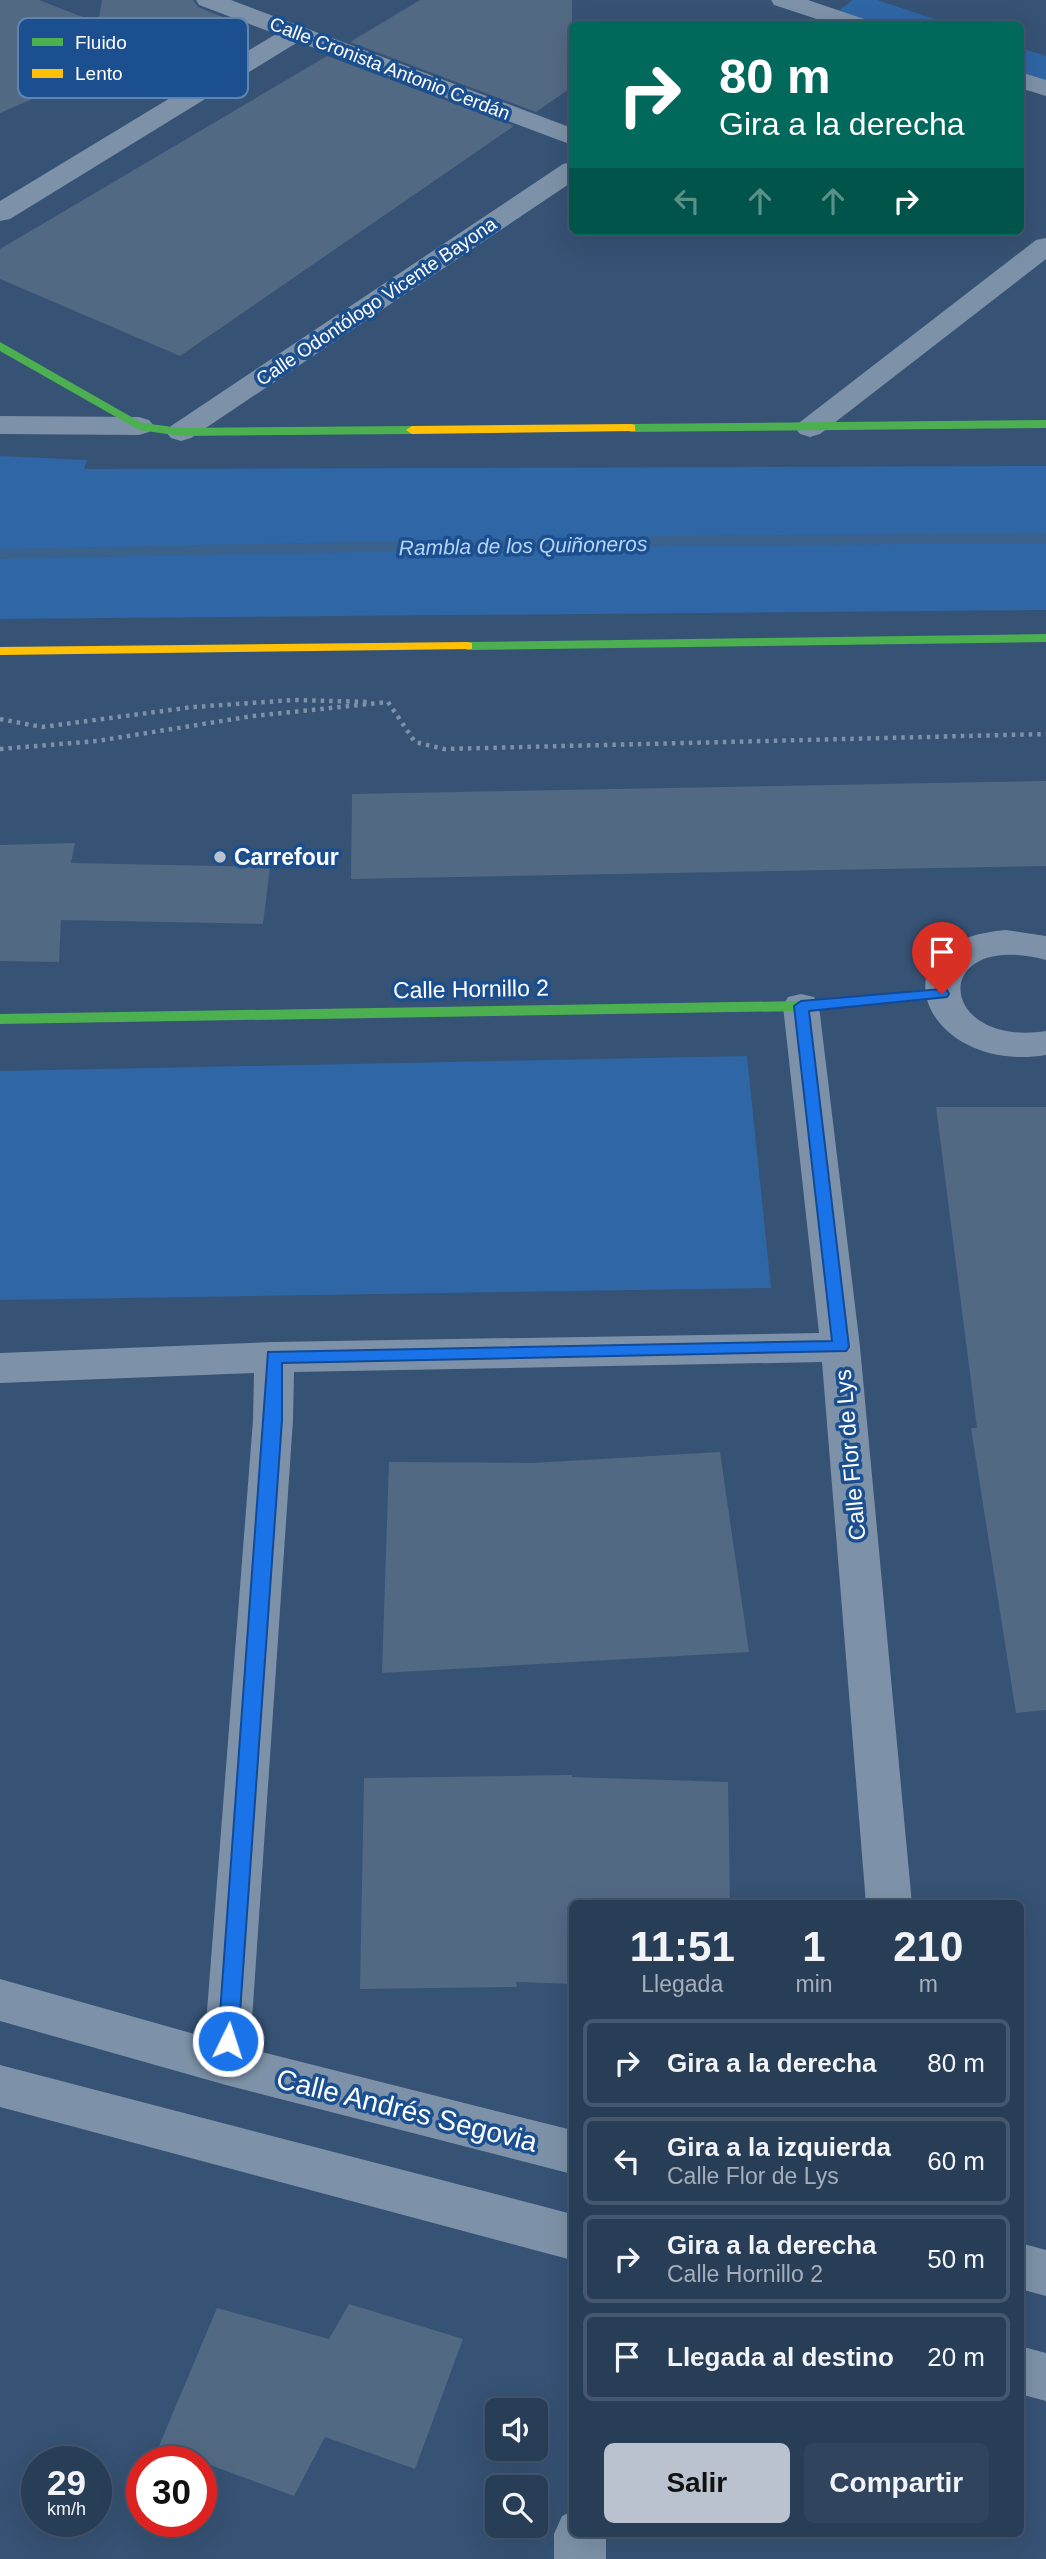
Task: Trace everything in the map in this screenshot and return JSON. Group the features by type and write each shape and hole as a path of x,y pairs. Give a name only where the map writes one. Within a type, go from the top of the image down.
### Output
{"street":[{"name":"Calle Cronista Antonio Cerdán","path":"208,0 569,136"},
{"path":"783,0 847,21"},
{"path":"794,21 814,8"},
{"path":"248,63 298,33"},
{"path":"1024,81 1046,88"},
{"path":"0,213 190,98"},
{"name":"Calle Odontólogo Vicente Bayona","path":"181,432 569,172"},
{"path":"810,428 1046,246"},
{"path":"0,346 139,426"},
{"path":"0,425 139,426 181,432 1046,424"},
{"path":"0,651 1046,638"},
{"path":"1046,948 1010,942 987,944 967,951 952,963 943,977 942,994 949,1011 964,1027 985,1038 1011,1045 1046,1043"},
{"name":"Calle Hornillo 2","path":"0,1019 801,1006 942,994"},
{"name":"Calle Flor de Lys","path":"801,1006 841,1347 889,1900"},
{"path":"0,1368 274,1357 841,1347"},
{"path":"226,2064 273,1420 274,1357"},
{"name":"Calle Andrés Segovia","path":"0,2000 226,2064 569,2151"},
{"path":"0,2086 569,2236"},
{"path":"1024,2267 1046,2273"},
{"path":"1024,2371 1046,2377"},
{"path":"580,2537 580,2559"}],"path":[{"path":"0,719 42,726 193,706 294,700 388,702"},
{"path":"388,702 415,742 444,749 1046,734"},
{"path":"0,749 97,741 253,716 388,702"}],"shaded area":[{"path":"853,0 877,0 941,21 860,21 835,13"},
{"path":"1024,49 1046,56 1046,84 1024,77"},
{"path":"0,456 87,460 84,469 1046,466 1046,610 0,619"},
{"path":"747,1056 771,1288 0,1300 0,1071"}],"building":[{"path":"0,0 39,0 85,18 18,18 18,98 35,98 0,113"},
{"path":"102,0 193,0 198,7 223,17 99,18"},
{"path":"420,0 572,0 572,21 569,21 569,89 536,112 350,42"},
{"path":"327,56 514,126 180,356 0,279 0,249"},
{"path":"1046,781 1046,866 351,879 352,794"},
{"path":"75,843 71,863 270,867 263,924 61,920 59,962 0,961 0,845"},
{"path":"936,1107 1046,1107 1046,1710 1016,1713 971,1428 977,1428"},
{"path":"720,1452 749,1652 382,1673 389,1462 533,1463"},
{"path":"572,1775 728,1782 730,1900 569,1900 569,1984 516,1982 517,1987 360,1989 364,1778"},
{"path":"349,2304 463,2339 415,2469 325,2437 294,2496 217,2467 217,2446 159,2446 217,2308 329,2339"}],"waterway":[{"name":"Rambla de los Quiñoneros","path":"0,554 675,541 1046,538"}],"traffic: fast":[{"path":"0,346 139,426 181,432 412,430"},
{"path":"631,428 1046,424"},
{"path":"467,646 1046,638"},
{"path":"0,1019 801,1006 942,994"}],"traffic: slow":[{"path":"412,430 631,428"},
{"path":"0,651 467,646"}],"place":[{"name":"Carrefour","path":"220,857"}],"route":[{"path":"228,2041 273,1420 274,1357 841,1347 801,1006 942,994"}]}
